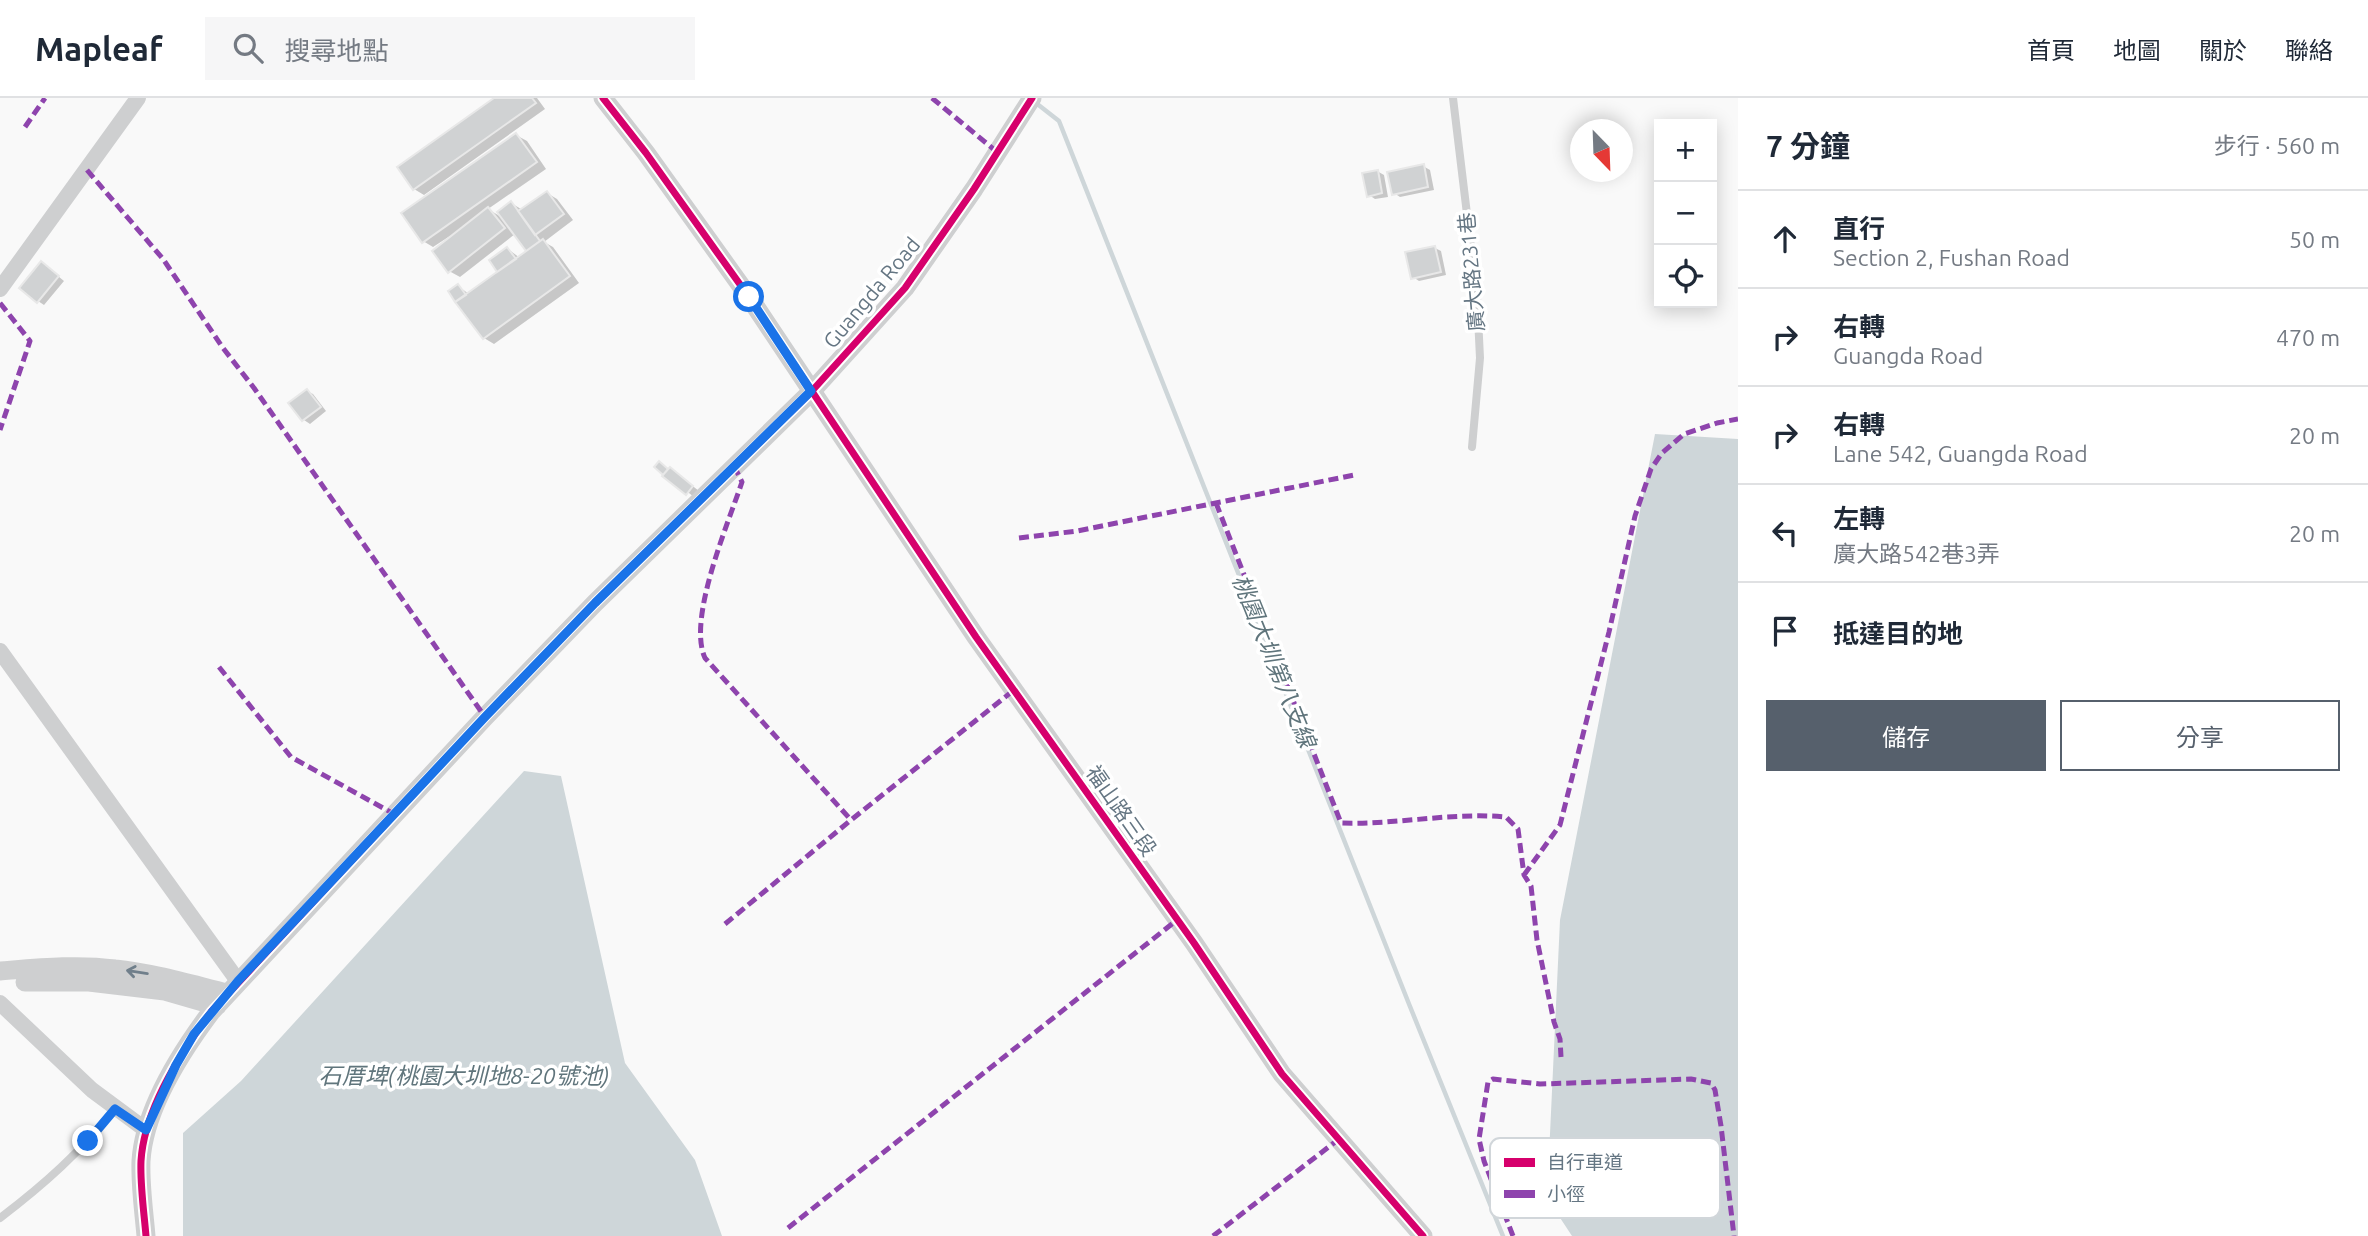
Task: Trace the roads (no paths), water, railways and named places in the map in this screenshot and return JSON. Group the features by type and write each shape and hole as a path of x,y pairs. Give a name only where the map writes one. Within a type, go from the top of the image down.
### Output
{"street":[{"path":"0,289 138,98"},
{"name":"福山路三段","path":"603,98 646,153 749,297 976,636 1194,943 1282,1074 1423,1236"},
{"name":"Guangda Road","path":"146,1236 141,1162 146,1130 176,1065 194,1034 227,994 568,632 811,391 905,288 974,189 1032,98"},
{"path":"0,651 227,994"},
{"path":"0,971 113,968 176,980 227,994"},
{"path":"0,984 41,981 227,994"},
{"path":"0,1003 74,1074 115,1109 146,1130"}],"lane":[{"name":"廣大路231巷","path":"1453,98 1477,297 1480,358 1472,447"},
{"path":"0,1218 44,1184 88,1141 115,1109"}],"water":[{"path":"1655,434 1738,439 1738,1236 1572,1236 1560,1218 1720,1218 1720,1138 1550,1138 1560,920"},
{"name":"石厝埤(桃園大圳地8-20號池)","path":"524,771 561,776 625,1063 695,1160 722,1236 183,1236 183,1133 241,1081"}],"waterway":[{"name":"桃園大圳第八支線","path":"1036,103 1059,121 1490,1204"},
{"name":"桃園大圳第八支線","path":"1496,1218 1503,1236"}]}
